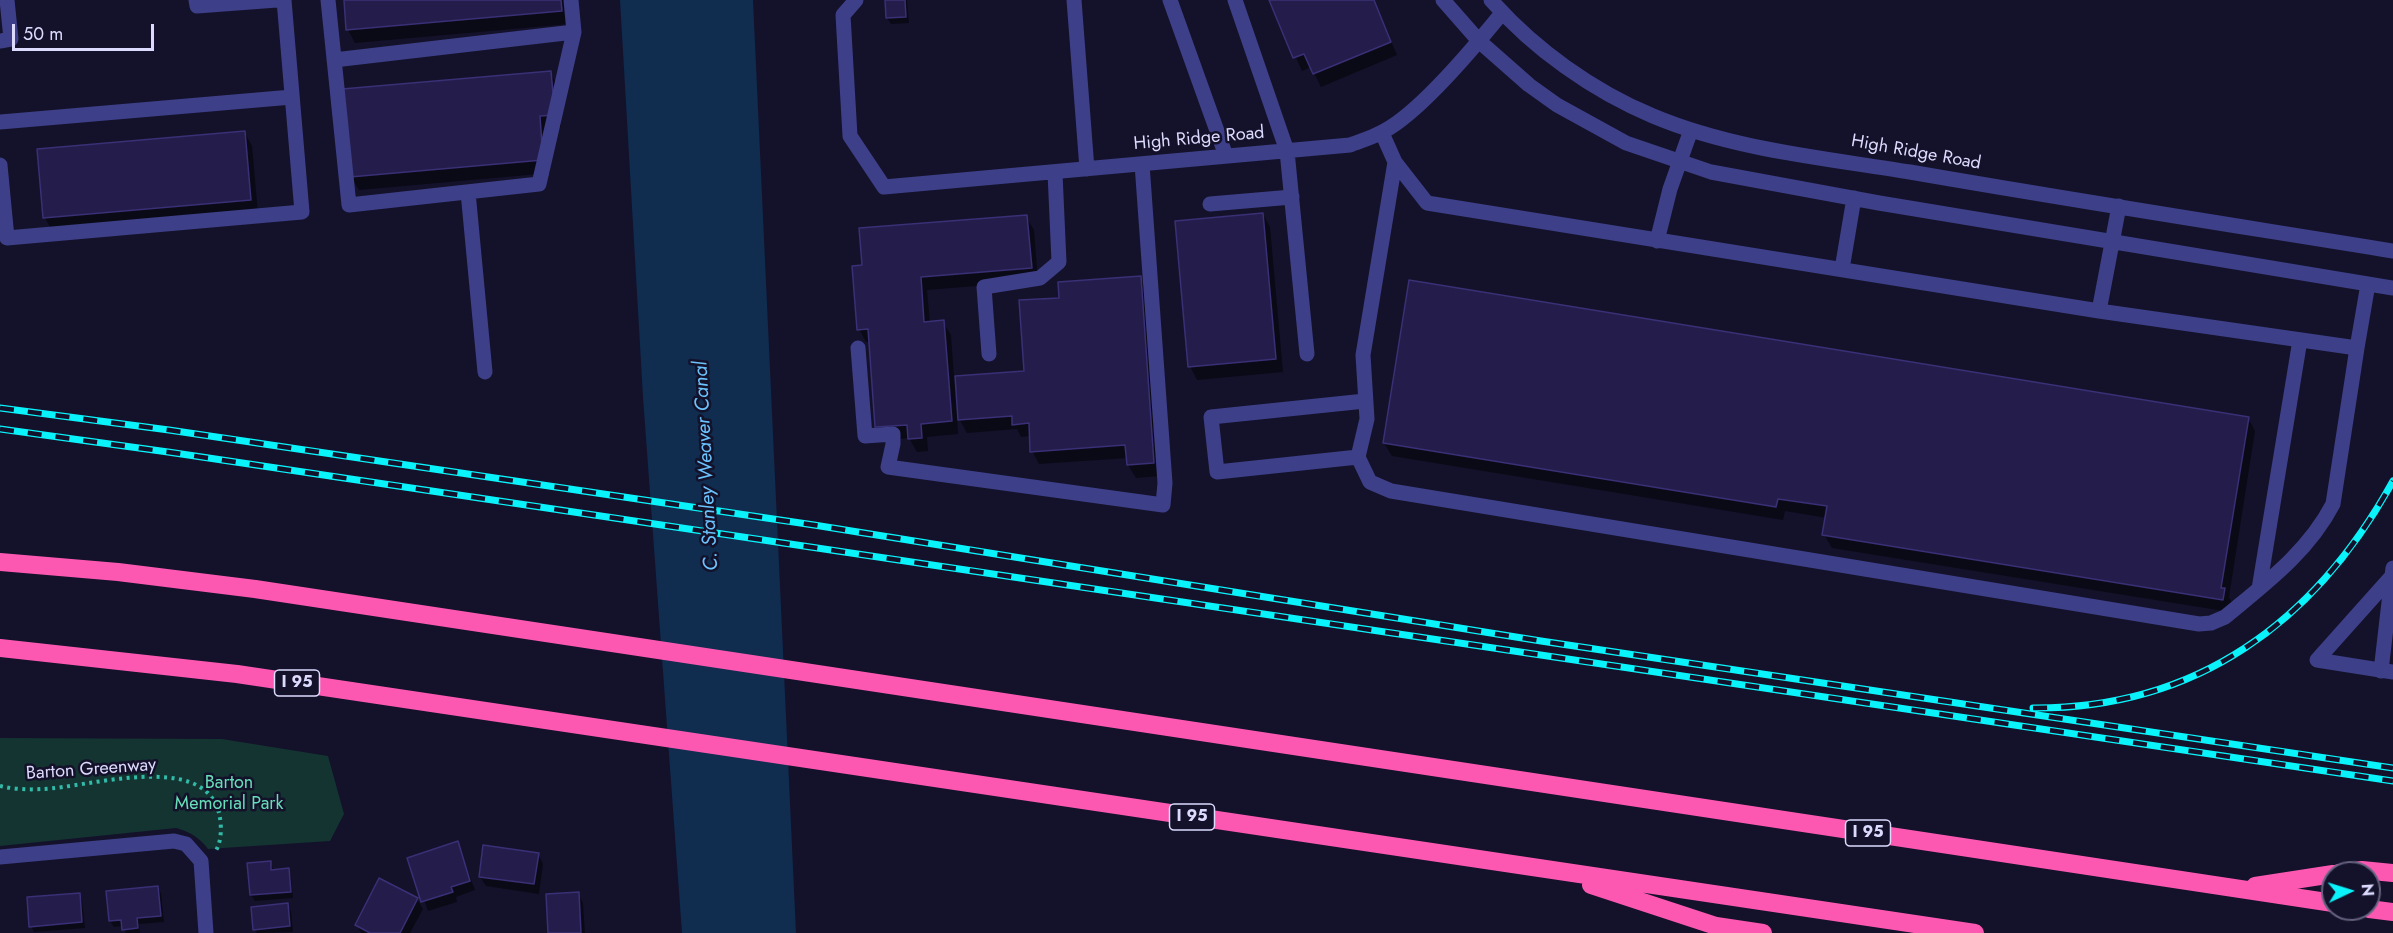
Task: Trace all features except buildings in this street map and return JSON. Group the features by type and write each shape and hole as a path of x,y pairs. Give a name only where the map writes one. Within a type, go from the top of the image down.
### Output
{"highway":[{"name":"I 95","path":"0,562 186,580 838,676 2321,901"},
{"name":"I 95","path":"0,648 237,674 1975,933"},
{"path":"1543,869 1716,926 1762,933"},
{"path":"2235,889 2321,876"}],"street":[{"path":"0,41 11,39 7,0"},
{"path":"196,0 197,6 277,0"},
{"path":"0,165 6,238 302,212 284,0"},
{"path":"328,0 349,205 539,184 574,32 571,0"},
{"name":"High Ridge Road","path":"856,0 843,15 850,136 884,187 1350,145 1382,133 1410,112 1479,41 1502,13 1542,48 1579,75 1653,116 1691,130 1745,144 2393,251"},
{"path":"1074,0 1087,170"},
{"path":"1170,0 1226,156"},
{"path":"1235,0 1287,151 1307,354"},
{"path":"1443,0 1479,41 1529,85 1557,105 1626,143 1680,162 1742,178 1854,198 2393,288"},
{"path":"1491,0 1502,13"},
{"path":"334,60 574,32"},
{"path":"0,122 292,97"},
{"path":"1657,241 1691,130"},
{"path":"1382,133 1395,162 1427,203 2099,311 2357,348"},
{"path":"1395,162 1363,355 1367,419 1358,457 1370,482 1391,491 2199,624 2211,623 2225,617 2301,552 2322,525 2333,504 2368,284"},
{"path":"858,348 864,436 893,434 888,467 1163,505 1165,483 1142,164"},
{"path":"989,354 984,286 1040,278 1059,262 1055,172"},
{"path":"468,192 485,372"},
{"path":"1210,204 1292,197"},
{"path":"1842,269 1854,198"},
{"path":"2099,311 2119,206"},
{"path":"2259,589 2300,340"},
{"path":"1358,457 1217,472 1211,417 1365,401"},
{"path":"2392,572 2387,671 2317,660 2392,572"},
{"path":"0,857 174,841 186,844 201,861 206,933"}],"path":[{"name":"Barton Greenway","path":"0,786 43,789 119,778 150,777 185,780 208,792 216,802 220,819 219,844 216,852 201,861"}],"green space":[{"name":"Barton Memorial Park","path":"0,738 222,739 328,756 344,814 330,841 208,849 194,836 176,828 0,846"}],"water":[{"name":"C. Stanley Weaver Canal","path":"620,0 753,0 796,933 682,933 643,397"}],"railway":[{"path":"0,408 169,430 814,525 1541,641 2393,768"},
{"path":"0,429 2393,781"},
{"path":"2033,708 2092,704 2147,693 2198,674 2245,648 2288,615 2327,576 2362,531 2393,481"}]}
